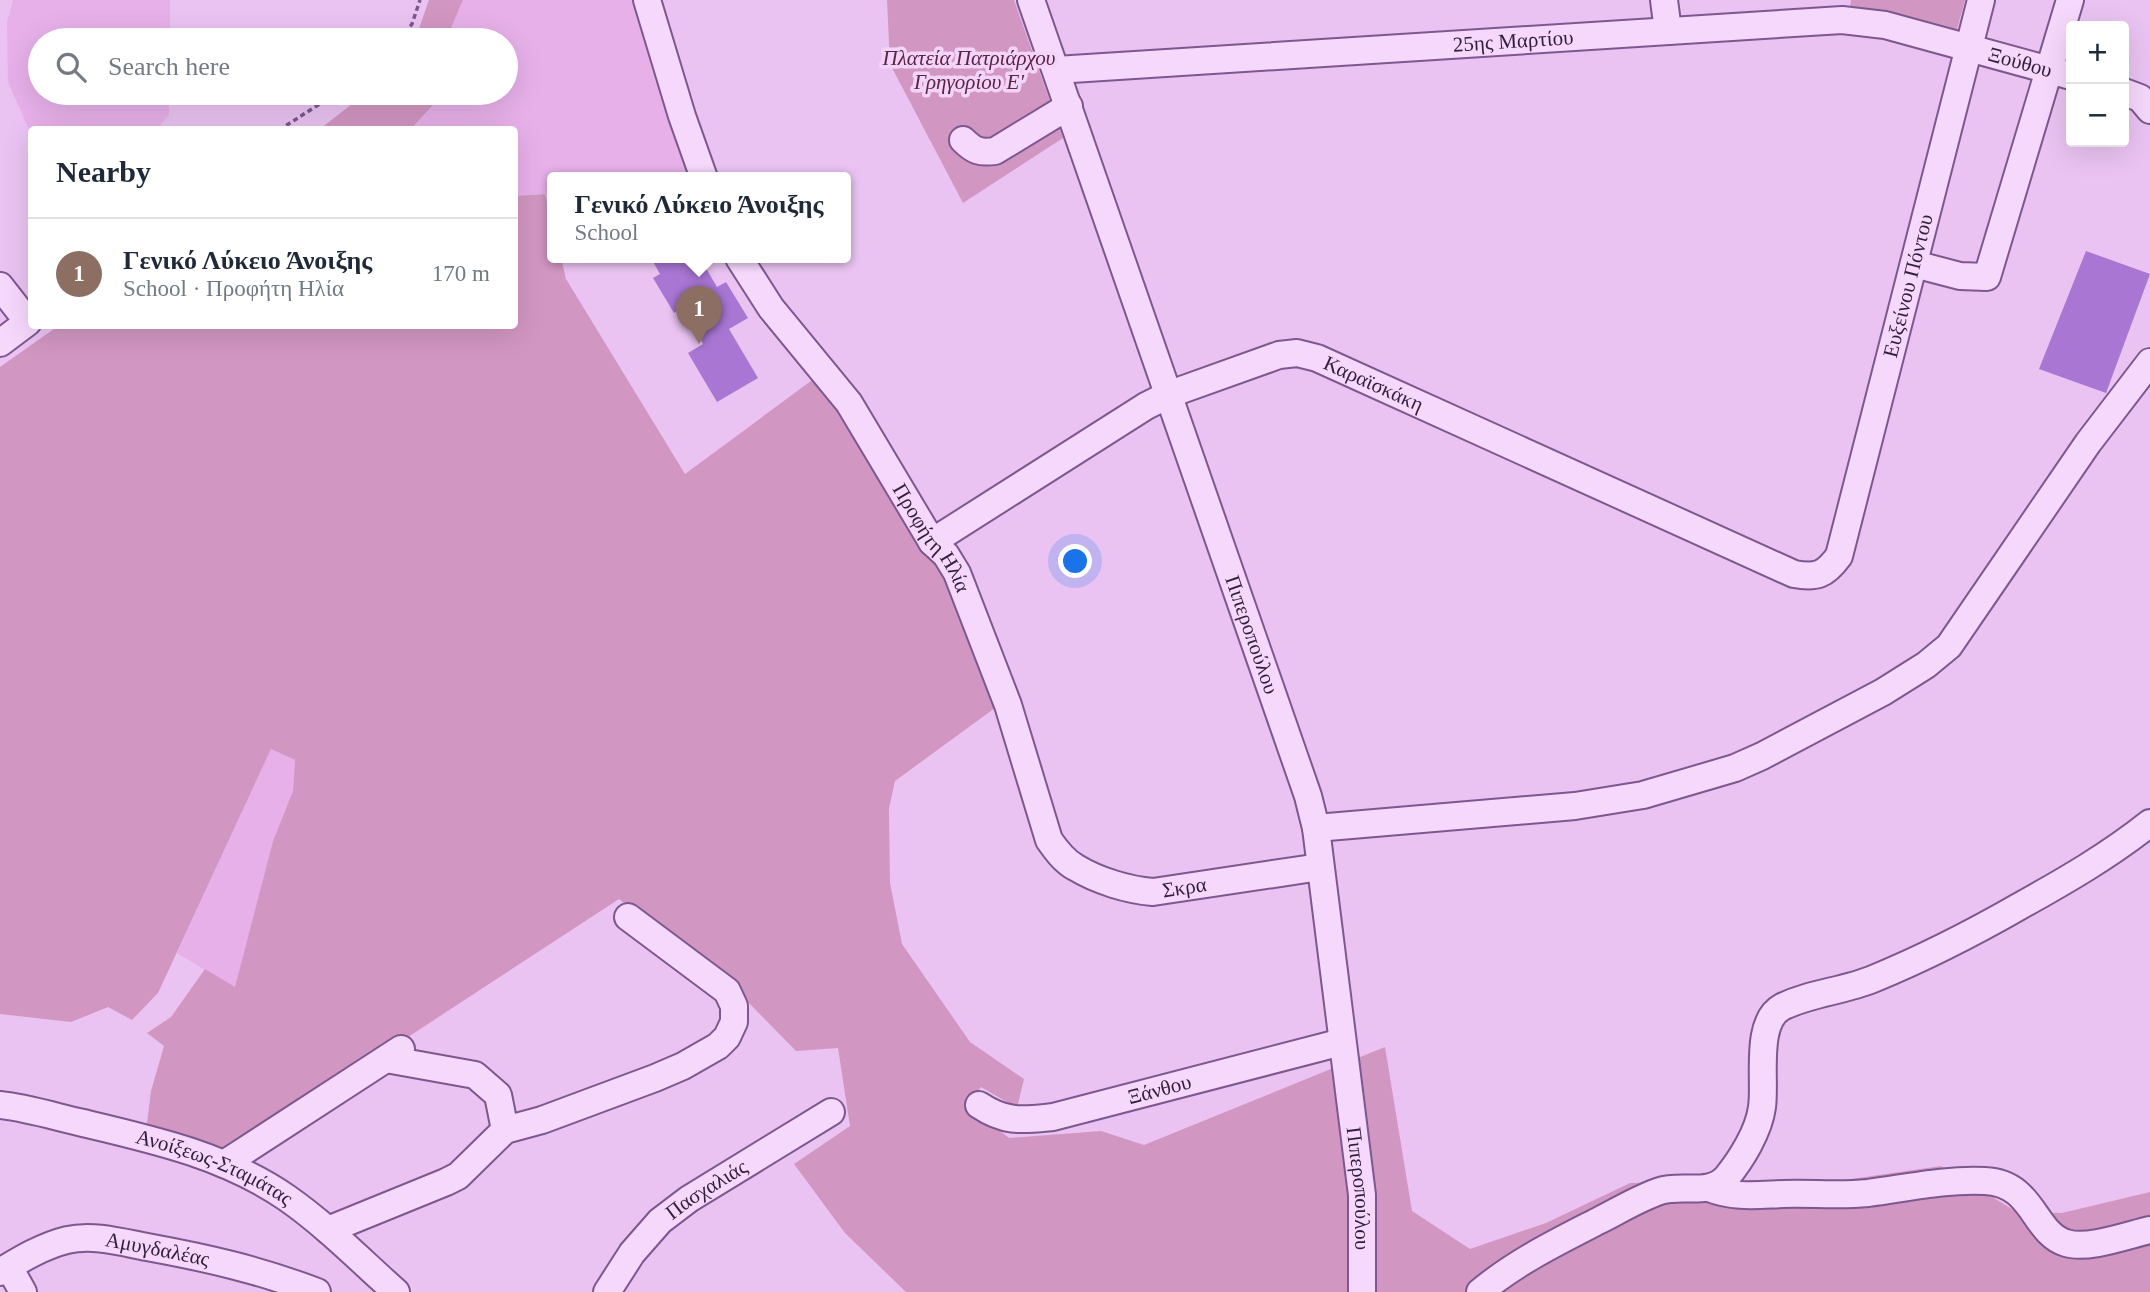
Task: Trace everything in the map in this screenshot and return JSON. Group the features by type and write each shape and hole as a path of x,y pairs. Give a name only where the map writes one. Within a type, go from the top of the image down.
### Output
{"street":[{"path":"647,0 702,172"},
{"name":"Πιπεροπούλου","path":"1031,0 1308,796 1316,828 1362,1195 1362,1292"},
{"path":"1664,0 1668,31"},
{"name":"Ευξείνου Πόντου","path":"1828,570 1839,556 1982,0"},
{"path":"1914,264 1960,276 1987,277 2061,72 2070,0"},
{"name":"25ης Μαρτίου","path":"1056,70 1668,31 1843,10 1885,25 1970,47"},
{"name":"Ξούθου","path":"1970,47 2061,72"},
{"path":"2129,94 2140,98 2150,110"},
{"path":"963,140 980,153 995,151 1069,106"},
{"name":"Προφήτη Ηλία","path":"742,263 772,308 849,403 933,542 946,555 957,573 1008,705 1049,840 1058,852"},
{"path":"0,286 28,322 0,343"},
{"name":"Καραϊσκάκη","path":"933,542 1146,405 1279,355 1297,353 1317,358 1794,574 1811,577 1828,570"},
{"path":"1316,828 1575,806 1643,796 1735,768 1883,692 1926,665 1949,646 2081,452 2150,362"},
{"path":"1709,1188 1726,1178 1752,1135 1762,1109 1764,1041 1769,1021 1779,1009 1800,1000 1873,979 1968,936 2077,875 2150,823"},
{"name":"Σκρα","path":"1058,852 1075,867 1133,890 1153,892 1320,867"},
{"path":"328,1230 458,1176 505,1130 542,1120 667,1073 718,1046 729,1034 734,1022 734,1009 725,989 628,917"},
{"name":"Ξάνθου","path":"979,1105 993,1115 1012,1120 1053,1117 1342,1042"},
{"path":"224,1164 394,1054 475,1075 498,1095 505,1130"},
{"name":"Ανοίξεως-Σταμάτας","path":"0,1105 173,1145 224,1164 270,1187 328,1230 393,1291"},
{"name":"Πασχαλιάς","path":"607,1292 632,1253 660,1222 689,1199 831,1112"},
{"path":"1480,1292 1523,1260 1629,1205 1662,1191 1709,1188 1738,1197 1820,1195 1989,1181 2013,1190 2023,1198 2043,1225 2066,1243 2081,1245 2150,1230"},
{"name":"Αμυγδαλέας","path":"4,1269 43,1248 70,1240 103,1239 220,1260 317,1292"},
{"path":"4,1269 23,1292"}],"path":[{"path":"408,28 420,0"},
{"path":"285,126 318,105"}],"shaded area":[{"path":"13,0 170,0 170,28 28,28 28,105 169,105 169,115 160,126 28,127 8,82 7,22"},
{"path":"463,0 640,0 695,172 547,172 547,193 518,196 518,126 415,126 434,105 518,105 518,28 451,28"},
{"path":"271,749 295,760 293,791 273,841 235,988 177,953"}],"green space":[{"path":"429,0 463,0 451,28 419,28"},
{"name":"Πλατεία Πατριάρχου Γρηγορίου Ε'","path":"887,0 1014,0 1063,138 963,203 890,64"},
{"path":"1851,0 1965,0 1956,33 1849,14"},
{"path":"351,105 433,105 414,126 324,126"},
{"path":"545,194 547,263 562,263 566,279 685,474 819,375 940,563 999,705 895,781 889,808 890,883 902,944 970,1042 1024,1079 1017,1108 981,1087 967,1105 1009,1138 1101,1131 1144,1145 1385,1047 1412,1211 1470,1249 1546,1223 1630,1183 1837,1181 1941,1166 2017,1212 2062,1213 2150,1192 2150,1292 906,1292 845,1233 794,1164 850,1126 838,1048 796,1051 750,1004 619,899 223,1158 146,1131 151,1091 164,1046 147,1033 171,1017 205,969 235,987 273,841 293,791 295,760 271,749 158,993 132,1020 108,1007 71,1022 0,1014 0,367 54,329 518,329 518,196"}],"building":[{"path":"2086,251 2150,274 2106,393 2039,369"},
{"path":"654,263 703,263 717,287 726,282 748,318 729,329 758,378 717,402 688,353 703,344 682,308 674,313 653,278 660,274"}],"place":[{"name":"Γενικό Λύκειο Άνοιξης","path":"699,344"}]}
